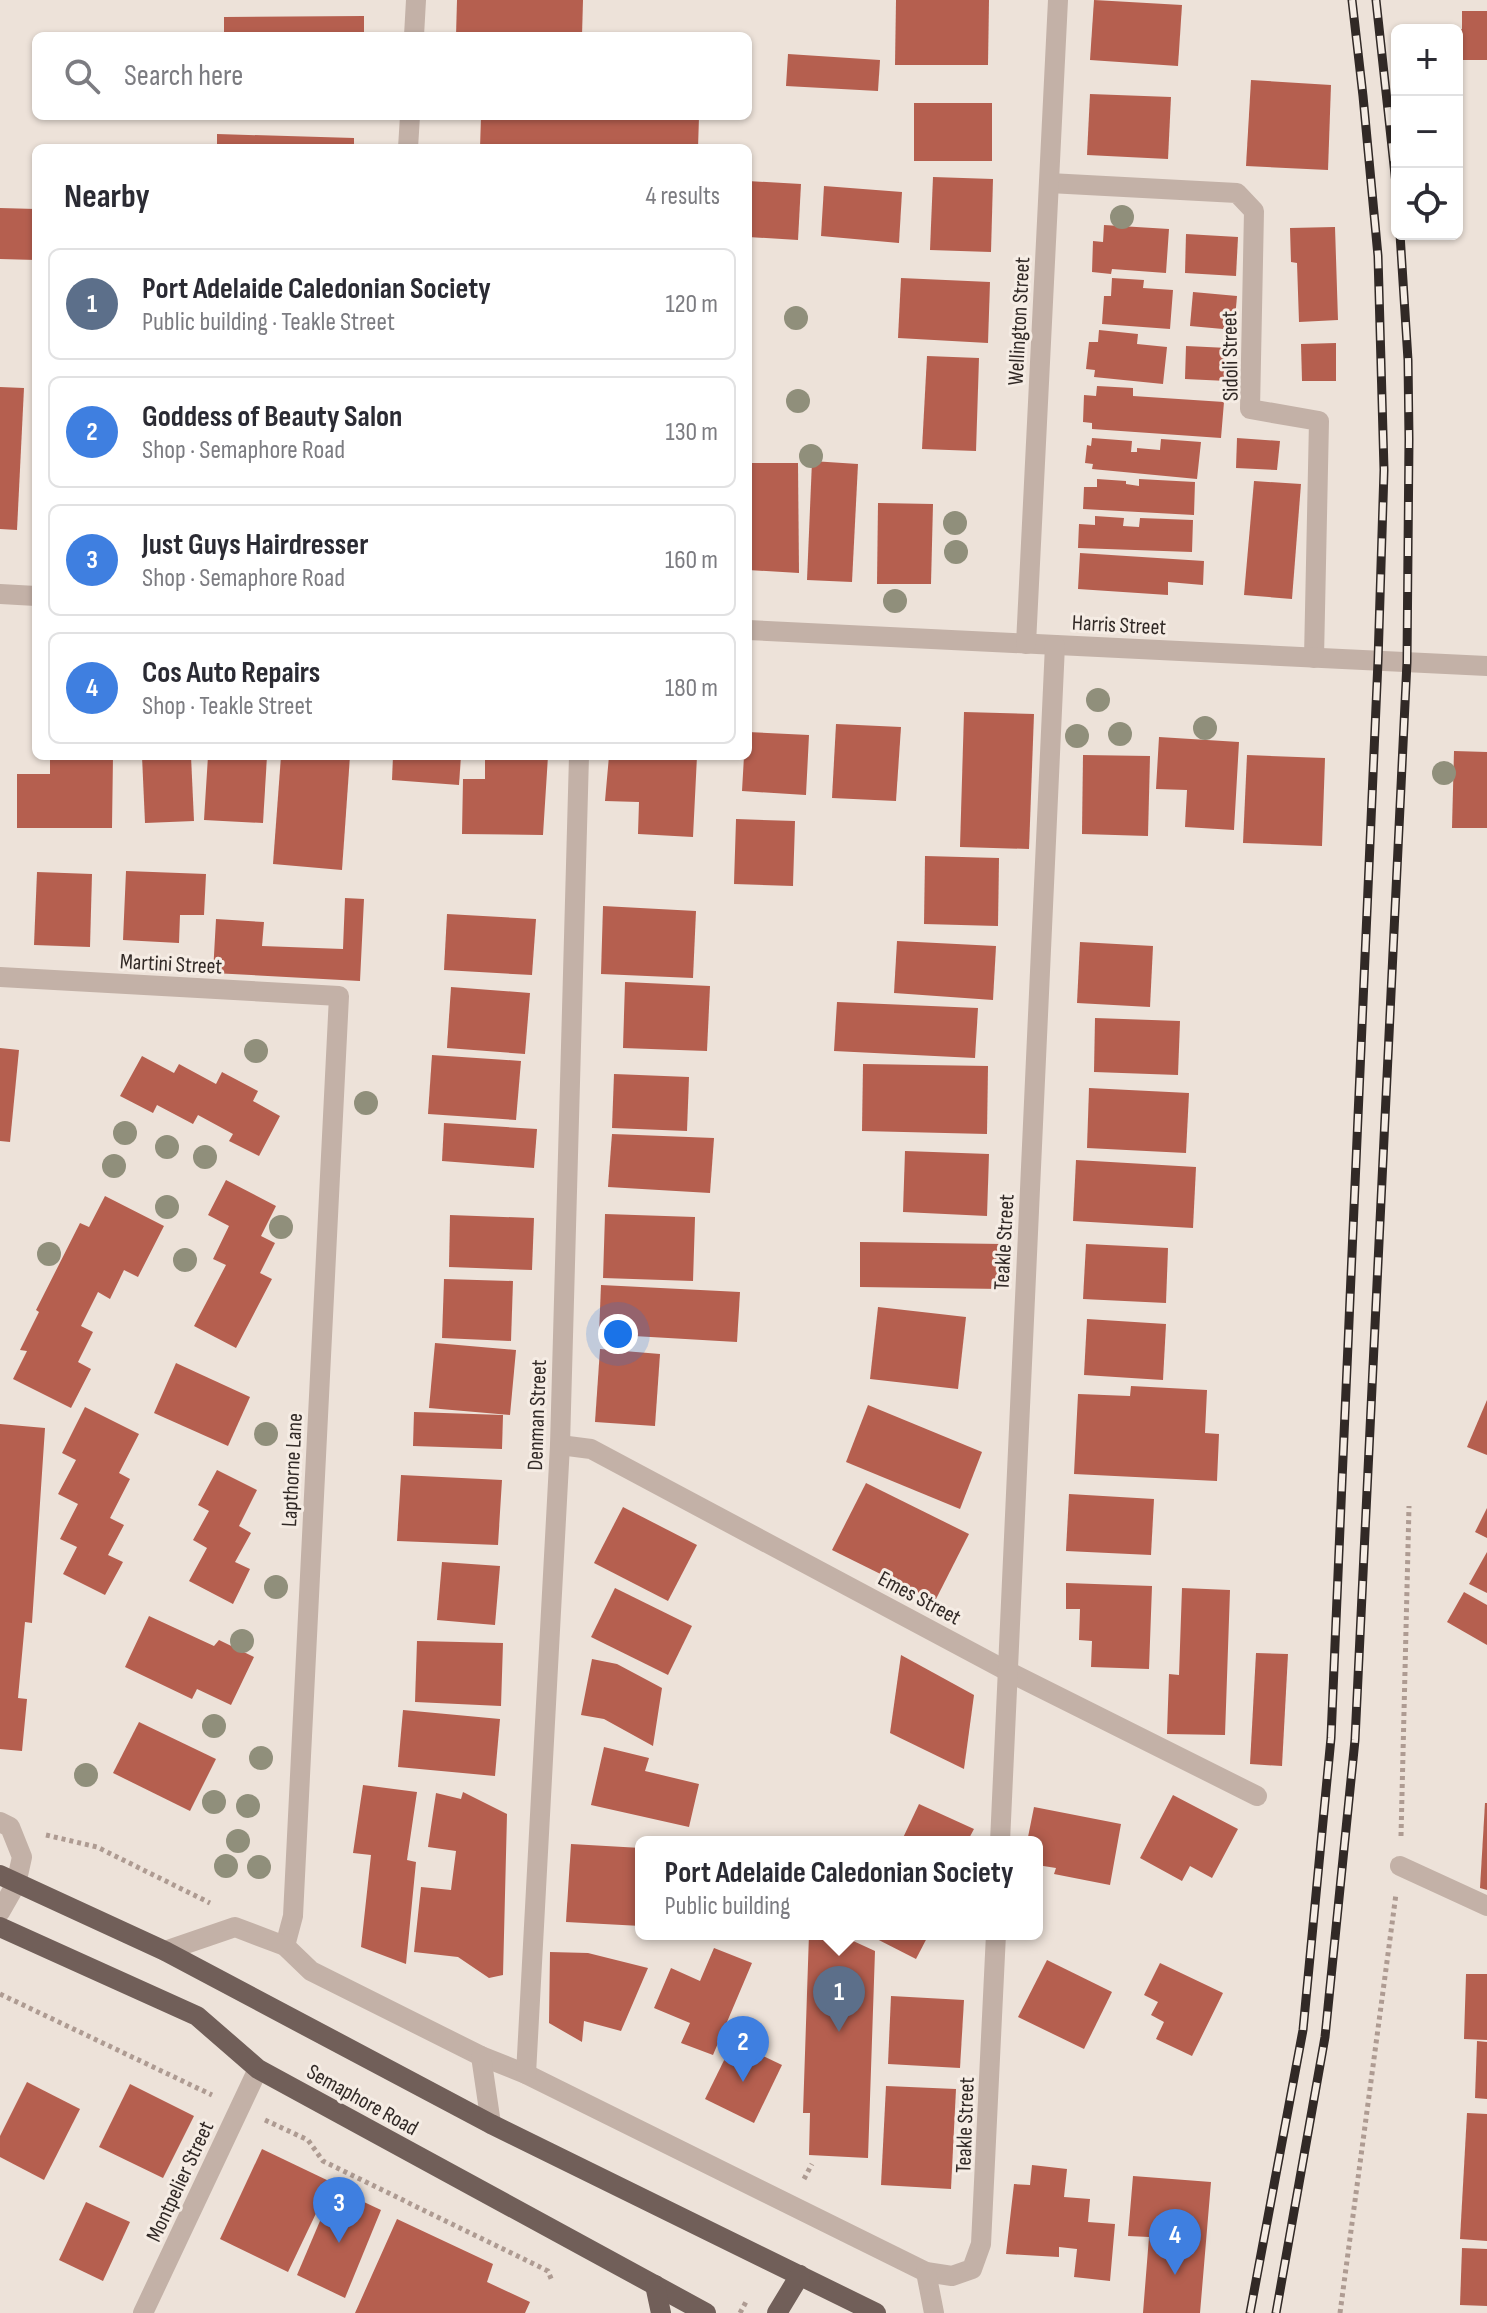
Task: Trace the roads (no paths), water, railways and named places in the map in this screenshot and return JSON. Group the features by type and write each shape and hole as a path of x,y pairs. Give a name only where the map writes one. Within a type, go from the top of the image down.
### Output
{"main road":[{"name":"Semaphore Road","path":"8,1879 165,1951 491,2124 876,2313"},
{"name":"Semaphore Road","path":"0,1927 197,2016 258,2069 706,2313"},
{"path":"777,2313 800,2275"},
{"path":"793,2313 800,2275"},
{"path":"655,2285 661,2313"}],"street":[{"path":"414,32 416,0"},
{"name":"Wellington Street","path":"1026,644 1058,0"},
{"path":"408,144 410,120"},
{"name":"Sidoli Street","path":"1049,183 1237,193 1254,211 1250,409 1319,421 1314,658"},
{"path":"0,594 32,596"},
{"name":"Harris Street","path":"752,630 1487,666"},
{"name":"Teakle Street","path":"1000,1836 1055,645"},
{"name":"Denman Street","path":"526,2074 560,1445 579,760"},
{"name":"Martini Street","path":"0,977 339,996"},
{"name":"Lapthorne Lane","path":"285,1946 293,1916 339,996"},
{"name":"Emes Street","path":"560,1445 591,1449 1007,1671 1257,1796"},
{"path":"0,1912 8,1879 22,1857 5,1824"},
{"path":"1400,1866 1487,1906"},
{"path":"165,1951 235,1927 285,1946 311,1971 926,2272 934,2313"},
{"name":"Teakle Street","path":"926,2272 952,2276 972,2269 980,2250 984,2224 996,1940"},
{"path":"481,2056 491,2124"},
{"name":"Montpelier Street","path":"143,2313 258,2069"}],"railway":[{"path":"1250,2313 1303,2030 1331,1738 1384,470 1378,256 1352,0"},
{"path":"1376,0 1394,168"},
{"path":"1276,2313 1325,2037 1355,1740 1407,662 1408,360 1400,240"}],"place":[{"name":"Port Adelaide Caledonian Society","path":"839,2032"},
{"name":"Goddess of Beauty Salon","path":"743,2082"},
{"name":"Just Guys Hairdresser","path":"339,2243"},
{"name":"Cos Auto Repairs","path":"1175,2275"}]}
